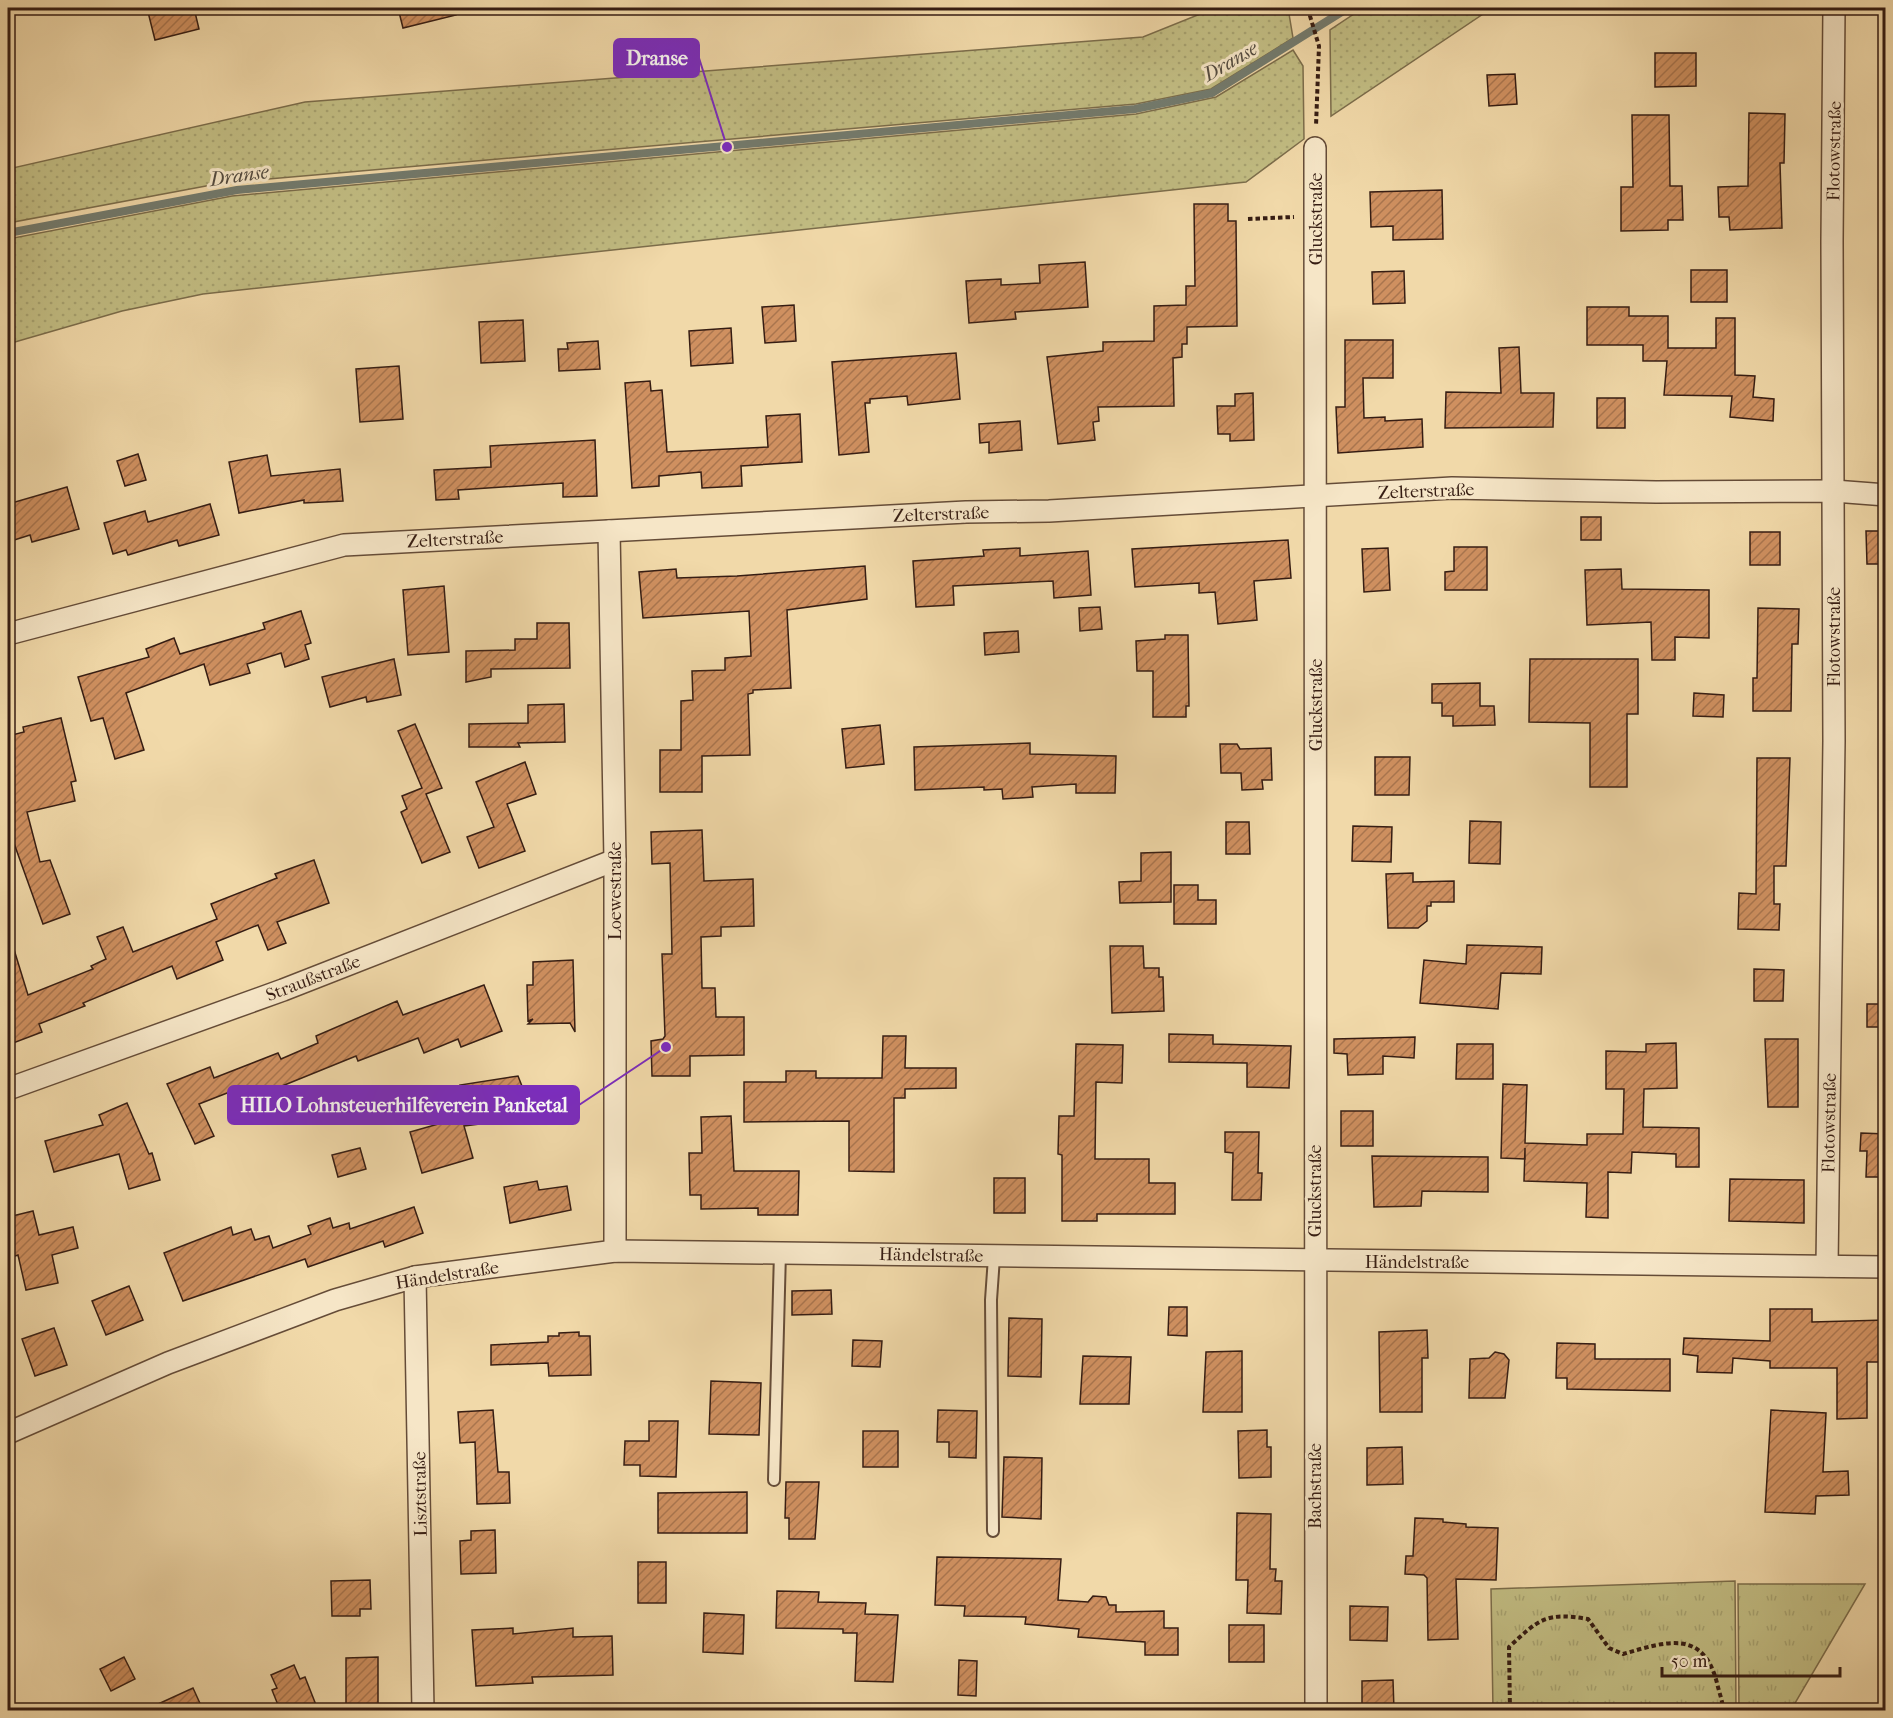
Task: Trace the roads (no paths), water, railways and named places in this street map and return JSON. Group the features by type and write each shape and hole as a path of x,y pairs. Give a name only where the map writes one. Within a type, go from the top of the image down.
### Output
{"street":[{"name":"Flotowstraße","path":"1827,1266 1834,741 1832,241 1834,8"},
{"name":"Gluckstraße","path":"1315,148 1315,1262"},
{"name":"Zelterstraße","path":"8,634 344,545 1452,488 1656,492 1834,490 1886,495"},
{"name":"Loewestraße","path":"609,531 615,860 615,1251"},
{"name":"Straußstraße","path":"8,1089 283,990 615,860"},
{"name":"Händelstraße","path":"8,1433 168,1363 334,1300 416,1277 615,1251 1315,1262 1886,1267"},
{"name":"Bachstraße","path":"1315,1262 1316,1710"},
{"name":"Lisztstraße","path":"416,1277 423,1710"}],"lane":[{"path":"774,1480 780,1252"},
{"path":"993,1531 991,1300 994,1257"}],"waterway":[{"name":"Dranse","path":"8,233 237,190 1135,109 1212,93 1348,8"}],"place":[{"name":"Dranse","path":"727,147"},
{"name":"HILO Lohnsteuerhilfeverein Panketal","path":"666,1047"}]}
